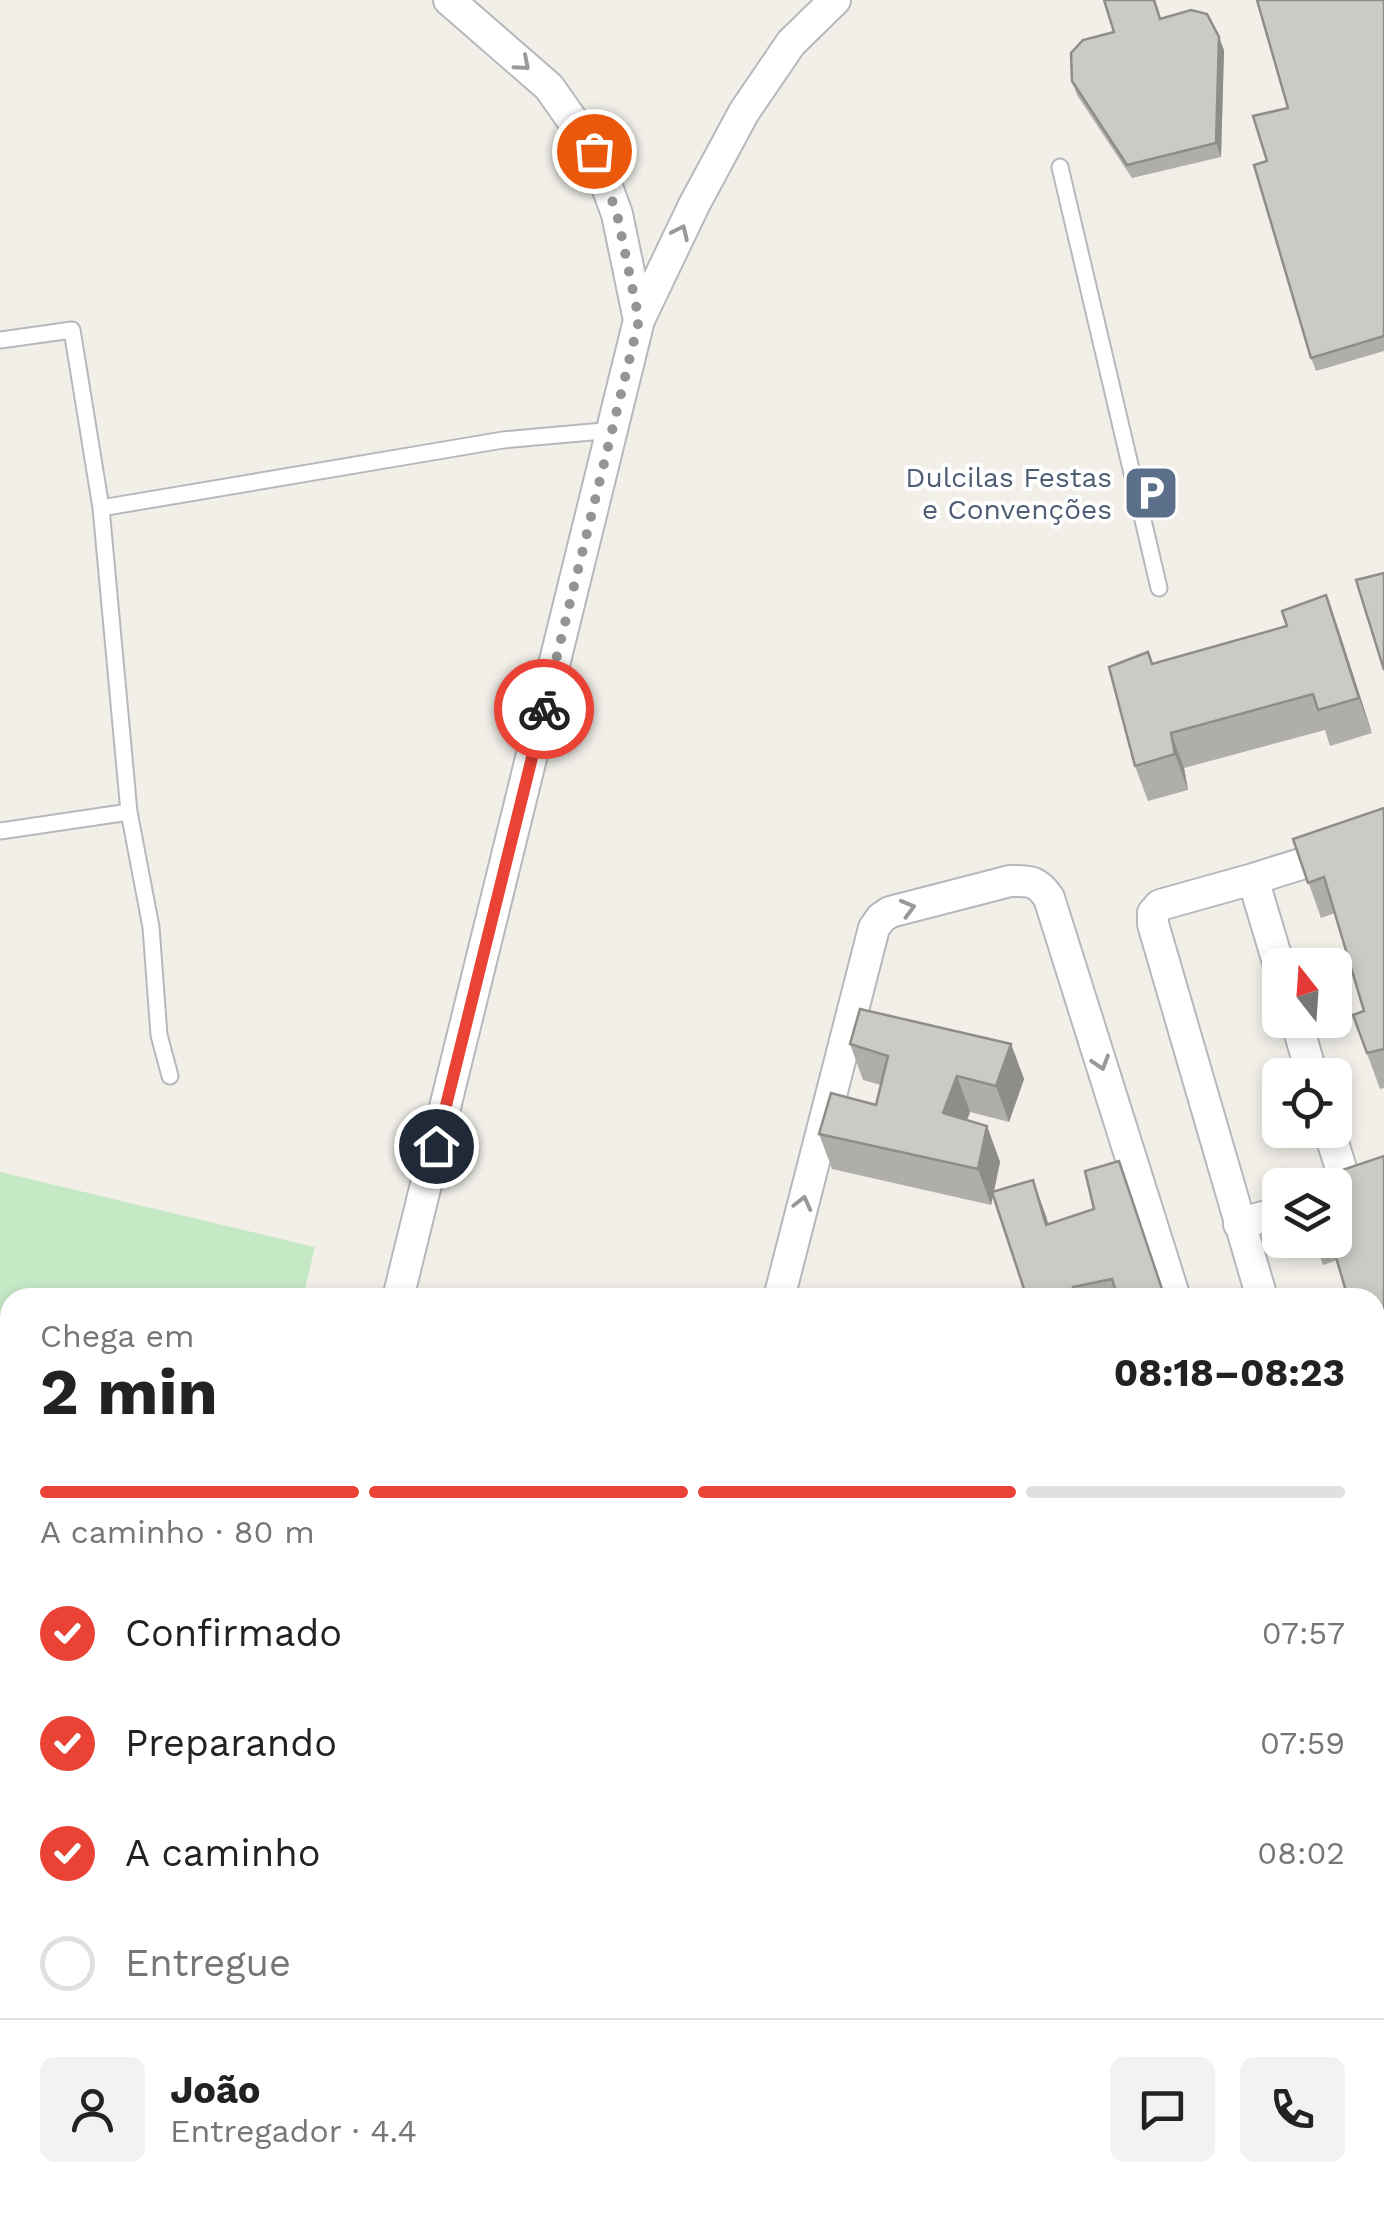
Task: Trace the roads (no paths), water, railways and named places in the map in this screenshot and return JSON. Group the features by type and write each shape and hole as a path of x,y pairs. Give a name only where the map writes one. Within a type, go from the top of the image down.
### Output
{"street":[{"path":"449,0 549,87 594,151 617,214 639,320"},
{"path":"400,1288 639,320 744,112 791,43 835,0"},
{"path":"1259,1288 1153,913 1160,904 1384,838"},
{"path":"1253,879 1274,948"},
{"path":"782,1288 874,928 890,912 1010,881 1030,881 1049,898 1172,1288"},
{"path":"1352,1190 1384,1181"},
{"path":"1239,1224 1262,1217"}],"lane":[{"path":"1060,167 1159,588"},
{"path":"0,340 72,330 100,508 129,812 151,927 159,1034 170,1076"},
{"path":"100,508 503,440 614,430"},
{"path":"0,831 129,812"}],"place":[{"name":"Dulcilas Festas e Convenções","path":"1151,493"}]}
